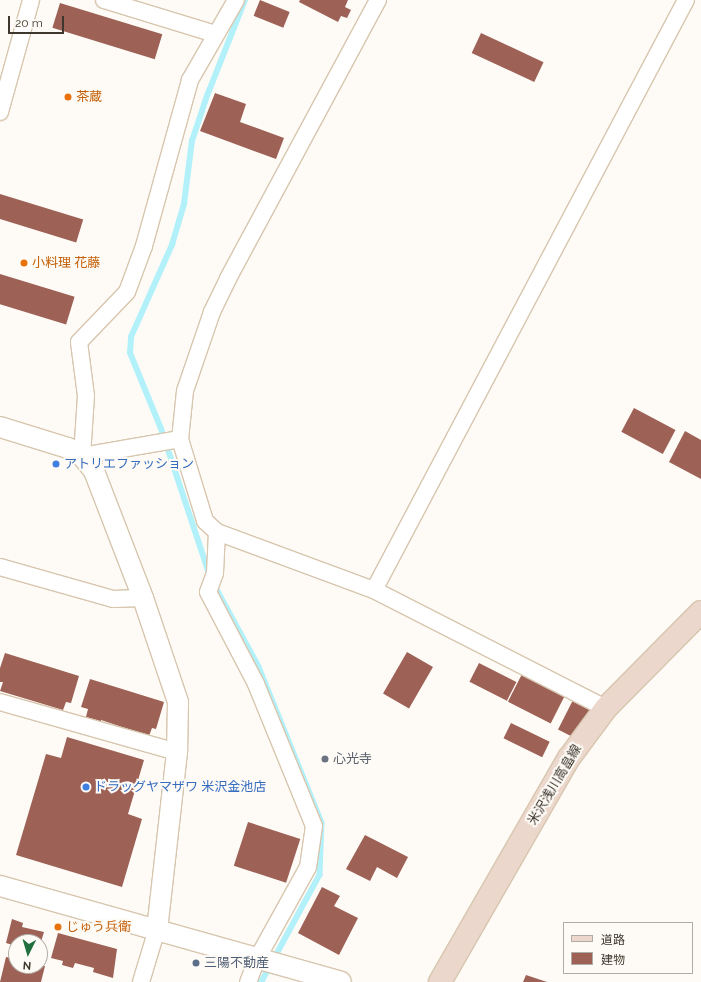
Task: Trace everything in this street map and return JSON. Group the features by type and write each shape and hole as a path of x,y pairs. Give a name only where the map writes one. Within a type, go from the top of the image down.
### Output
{"main road":[{"name":"米沢浅川高畠線","path":"440,982 569,758 606,708 701,612"}],"street":[{"path":"0,112 31,0"},
{"path":"104,0 216,34"},
{"path":"82,456 86,396 79,342 127,292 144,246 190,80 236,0"},
{"path":"378,0 212,312 185,391 180,439 205,521 217,532 374,590 606,708"},
{"path":"374,590 686,0"},
{"path":"0,427 68,448 82,456 94,471 143,598 178,702 177,752 157,929 141,982"},
{"path":"82,456 180,439"},
{"path":"217,532 215,573 208,592 256,684 314,826 308,867 258,959 248,982"},
{"path":"0,567 113,599 143,598"},
{"path":"0,702 177,752"},
{"path":"0,886 341,982"}],"building":[{"path":"260,0 290,12 283,28 254,16"},
{"path":"300,0 348,0 345,7 351,10 347,18 341,16 338,22 299,2"},
{"path":"60,3 162,34 155,59 52,28"},
{"path":"481,33 544,62 534,82 472,53"},
{"path":"215,93 246,104 240,122 284,138 276,159 200,131"},
{"path":"0,194 83,219 76,242 0,219"},
{"path":"0,274 75,297 66,325 0,304"},
{"path":"634,408 675,430 663,454 621,432"},
{"path":"685,431 701,440 701,479 669,462"},
{"path":"407,652 433,667 409,709 383,694"},
{"path":"5,653 79,676 71,703 66,702 63,710 0,691 3,682 0,682 0,668"},
{"path":"479,663 516,682 507,701 469,682"},
{"path":"522,674 565,696 551,723 508,702"},
{"path":"90,679 164,702 156,729 152,728 149,736 101,720 101,722 86,717 88,709 81,707"},
{"path":"573,700 591,709 576,738 558,729"},
{"path":"511,723 550,742 542,757 504,738"},
{"name":"ドラッグヤマザワ 米沢金池店","path":"67,737 144,760 128,814 142,819 122,887 16,855 46,754 61,758"},
{"path":"248,822 300,839 286,883 234,866"},
{"path":"365,835 408,857 397,878 377,867 370,881 346,869"},
{"path":"322,887 340,896 334,906 358,918 339,955 298,933"},
{"path":"12,919 23,923 22,927 44,932 43,934 8,934"},
{"path":"58,933 117,949 113,978 93,972 94,968 75,963 73,968 62,965 63,961 51,958"},
{"path":"6,957 8,957 8,974 43,974 41,982 0,982"},
{"path":"526,975 547,982 523,982"}],"waterway":[{"path":"210,577 161,429 130,353 131,337 172,245 184,204 192,141 207,96 245,0"},
{"path":"214,584 259,667 322,823 320,875 262,982"}],"place":[{"name":"茶蔵","path":"68,97"},
{"name":"小料理 花藤","path":"24,263"},
{"name":"アトリエファッション","path":"56,464"},
{"name":"心光寺","path":"325,759"},
{"name":"ドラッグヤマザワ 米沢金池店","path":"86,787"},
{"name":"じゅう兵衛","path":"58,927"},
{"name":"三陽不動産","path":"196,963"}]}
